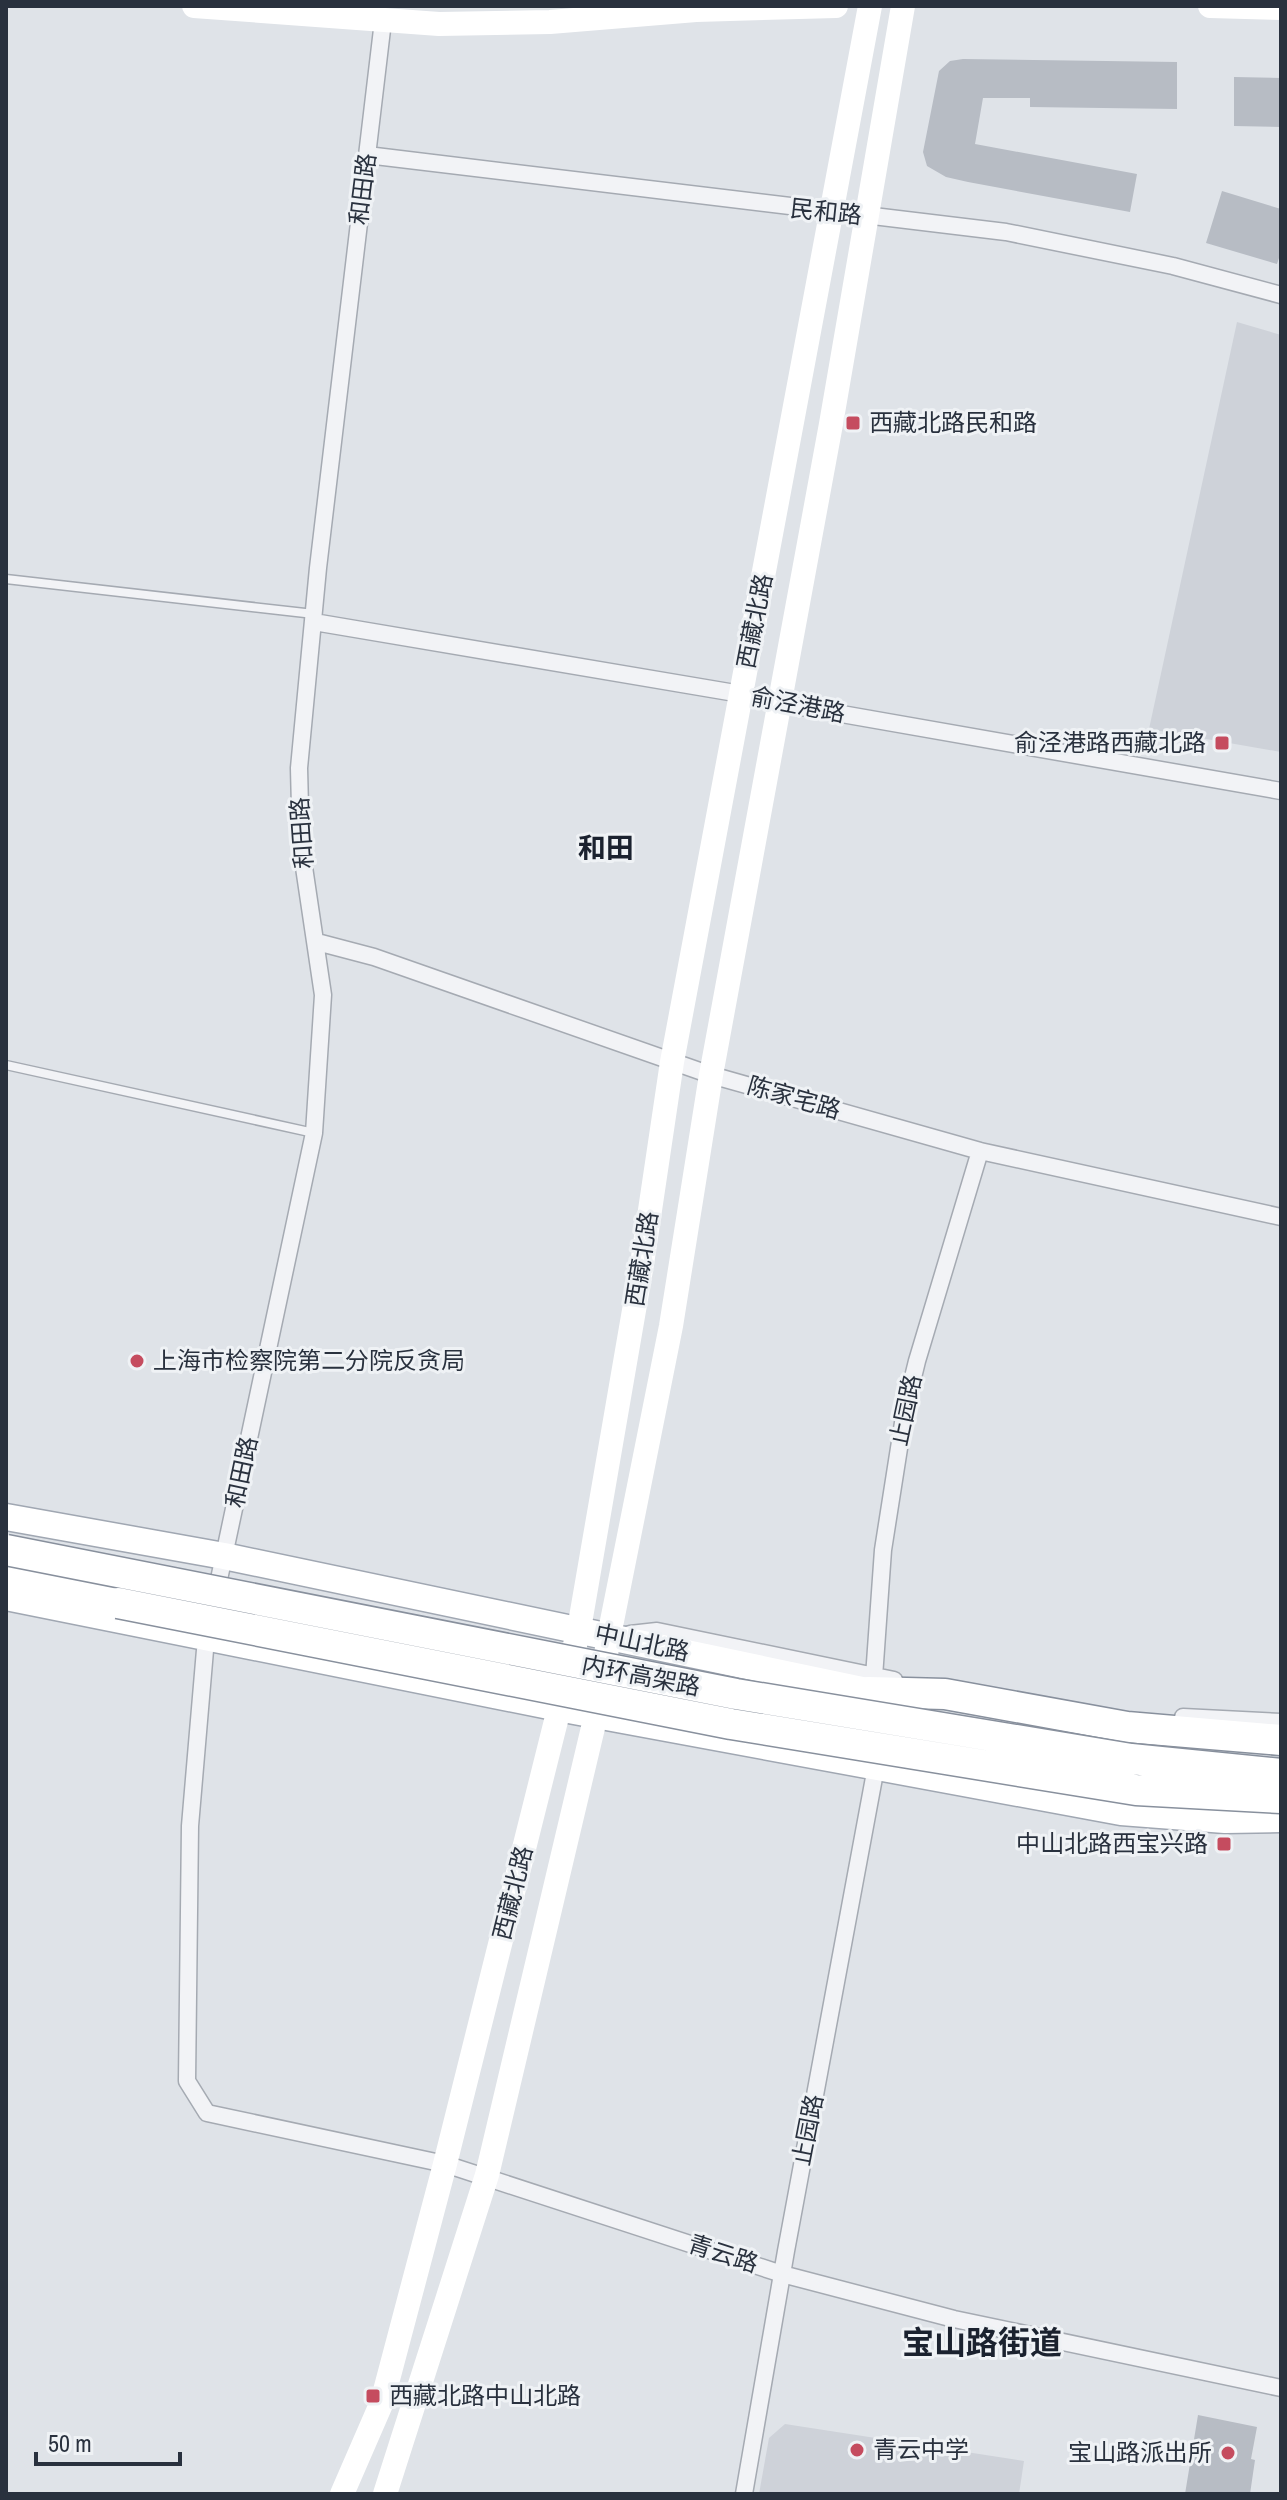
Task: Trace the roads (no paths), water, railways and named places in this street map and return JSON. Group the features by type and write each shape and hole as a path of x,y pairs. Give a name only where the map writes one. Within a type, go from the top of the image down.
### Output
{"highway":[{"name":"内环高架路","path":"6,1550 736,1694 1131,1759 1281,1774"},
{"name":"内环高架路","path":"6,1580 731,1724 1136,1790 1281,1798"},
{"path":"6,1597 118,1603"},
{"path":"871,1684 1127,1727 1281,1740"}],"main road":[{"path":"194,6 253,8 383,21 499,24 696,10 836,6"},
{"name":"西藏北路","path":"342,2494 382,2402 579,1629 642,1264 672,1062 870,6"},
{"name":"西藏北路","path":"385,2494 487,2175 596,1715 671,1326 711,1075 903,6"},
{"path":"1210,6 1281,8"},
{"name":"中山北路","path":"6,1517 224,1556 609,1636 871,1684 1134,1739 1281,1753"},
{"path":"6,1597 206,1643 1121,1812 1225,1820 1281,1819"}],"street":[{"name":"和田路","path":"187,2081 190,1826 206,1643 314,1133 323,995 301,847 299,792 314,618 383,21"},
{"name":"民和路","path":"367,155 966,227 1069,243 1281,295"},
{"name":"俞泾港路","path":"314,618 1281,791"},
{"name":"陈家宅路","path":"317,942 374,957 711,1075 980,1151 1281,1217"},
{"name":"止园路","path":"871,1684 883,1550 905,1410 980,1151"},
{"path":"871,1684 1150,1716 1281,1722"},
{"name":"止园路","path":"744,2494 876,1767"},
{"name":"青云路","path":"187,2081 207,2113 487,2175 782,2274 954,2319 1281,2388"}],"lane":[{"path":"6,579 314,618"},
{"path":"6,1065 314,1133"}],"place":[{"name":"西藏北路民和路","path":"853,423"},
{"name":"俞泾港路西藏北路","path":"1222,743"},
{"name":"上海市检察院第二分院反贪局","path":"137,1361"},
{"name":"中山北路西宝兴路","path":"1224,1844"},
{"name":"西藏北路中山北路","path":"373,2396"},
{"name":"青云中学","path":"857,2450"},
{"name":"宝山路派出所","path":"1228,2453"}],"district":[{"name":"和田","path":"606,848"},
{"name":"宝山路街道","path":"982,2343"}]}
